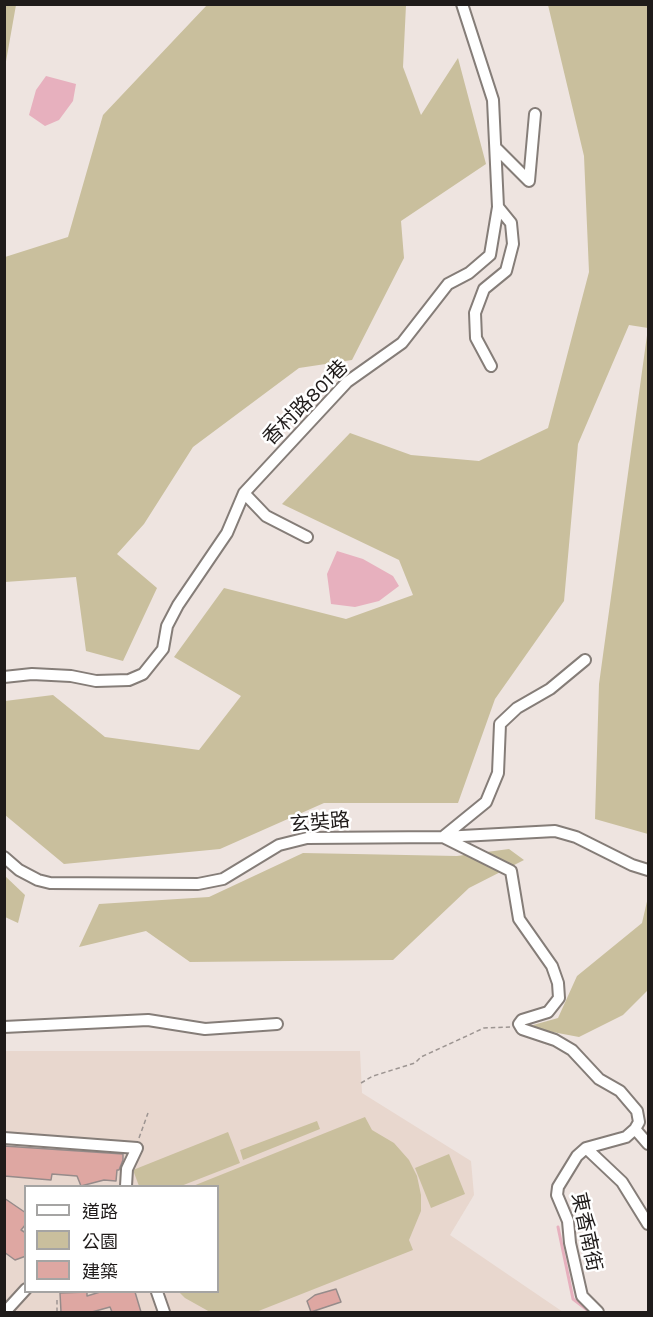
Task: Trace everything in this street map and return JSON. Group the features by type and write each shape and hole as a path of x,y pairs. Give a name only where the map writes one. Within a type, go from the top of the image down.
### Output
{"street":[{"name":"香村路801巷","path":"4,677 32,674 118,681 129,680 143,674 163,649 167,626 227,533 244,493 347,382 402,343 448,284 469,273 490,255 498,207 493,100 462,4"},
{"path":"497,149 529,181 535,114"},
{"path":"491,366 476,338 475,313 484,290 506,271 513,244 511,223 498,207"},
{"path":"244,493 266,516 307,537"},
{"path":"585,660 550,689 517,708 500,724 498,773 486,802 443,837 511,870 519,920 552,966 558,983 559,998 548,1012 522,1020 519,1024 526,1032 555,1040 572,1050 599,1078 620,1091 637,1111 639,1122 635,1130 626,1137 586,1148"},
{"name":"玄奘路","path":"4,857 19,870 38,880 50,883 198,884 223,879 279,845 307,838 443,837 555,831 576,837 632,865 648,870"},
{"path":"4,1027 148,1020 205,1029 278,1023"},
{"path":"635,1130 648,1144"},
{"path":"4,1138 137,1148 127,1169 126,1185"},
{"path":"586,1148 622,1182 648,1224"},
{"name":"東香南街","path":"586,1148 577,1156 558,1187 557,1195 567,1221 582,1296 598,1312"},
{"path":"5,1312 24,1291"},
{"path":"157,1293 164,1312"}],"path":[{"path":"361,1083 373,1076 415,1063 421,1057 484,1028 492,1029 519,1024"},
{"path":"137,1148 148,1113"},
{"path":"57,1300 57,1312"}],"shaded area":[{"path":"46,76 76,84 73,101 59,120 45,126 29,115 36,90"},
{"path":"337,551 363,559 393,576 399,586 379,601 355,607 331,604 327,574"},
{"path":"5,1051 360,1051 362,1093 471,1161 474,1195 450,1235 563,1312 5,1312"}],"green space":[{"path":"4,5 16,5 5,67"},
{"path":"207,5 406,5 403,67 421,115 458,58 486,164 401,221 404,258 352,360 299,368 193,447 144,524 117,554 157,588 123,661 86,651 76,577 5,582 5,257 68,237 103,115"},
{"path":"548,5 648,5 648,328 629,325 578,444 564,601 495,699 458,803 324,803 220,849 64,864 5,815 5,701 53,695 105,737 199,750 241,696 174,657 224,588 346,619 413,595 399,560 282,504 350,433 411,455 479,461 548,428 589,272 584,156"},
{"path":"648,328 648,834 595,819 599,684"},
{"path":"509,849 524,860 469,888 393,960 190,962 146,931 79,947 99,904 209,897 303,853 457,856"},
{"path":"4,875 25,895 18,923 5,917"},
{"path":"648,897 648,990 623,1015 579,1037 526,1027 558,1018 577,976 642,923"},
{"path":"365,1117 372,1130 394,1143 409,1160 417,1176 421,1195 421,1211 409,1240 413,1250 256,1312 210,1312 180,1293 219,1293 219,1185 195,1185"},
{"path":"317,1121 320,1129 243,1160 240,1150"},
{"path":"228,1132 240,1163 184,1185 139,1185 133,1170"},
{"path":"449,1154 465,1194 431,1208 415,1168"}],"building":[{"path":"4,1146 123,1154 116,1181 104,1180 81,1185 77,1176 52,1174 51,1180 4,1176"},
{"path":"4,1198 24,1212 24,1226 21,1230 24,1232 24,1257 15,1260 4,1252"},
{"path":"336,1289 341,1302 311,1312 307,1301 315,1295"},
{"path":"60,1293 87,1293 87,1296 97,1293 135,1293 141,1312 112,1312 110,1307 92,1312 61,1312"}],"waterway":[{"path":"558,1227 573,1299 590,1312"}]}
